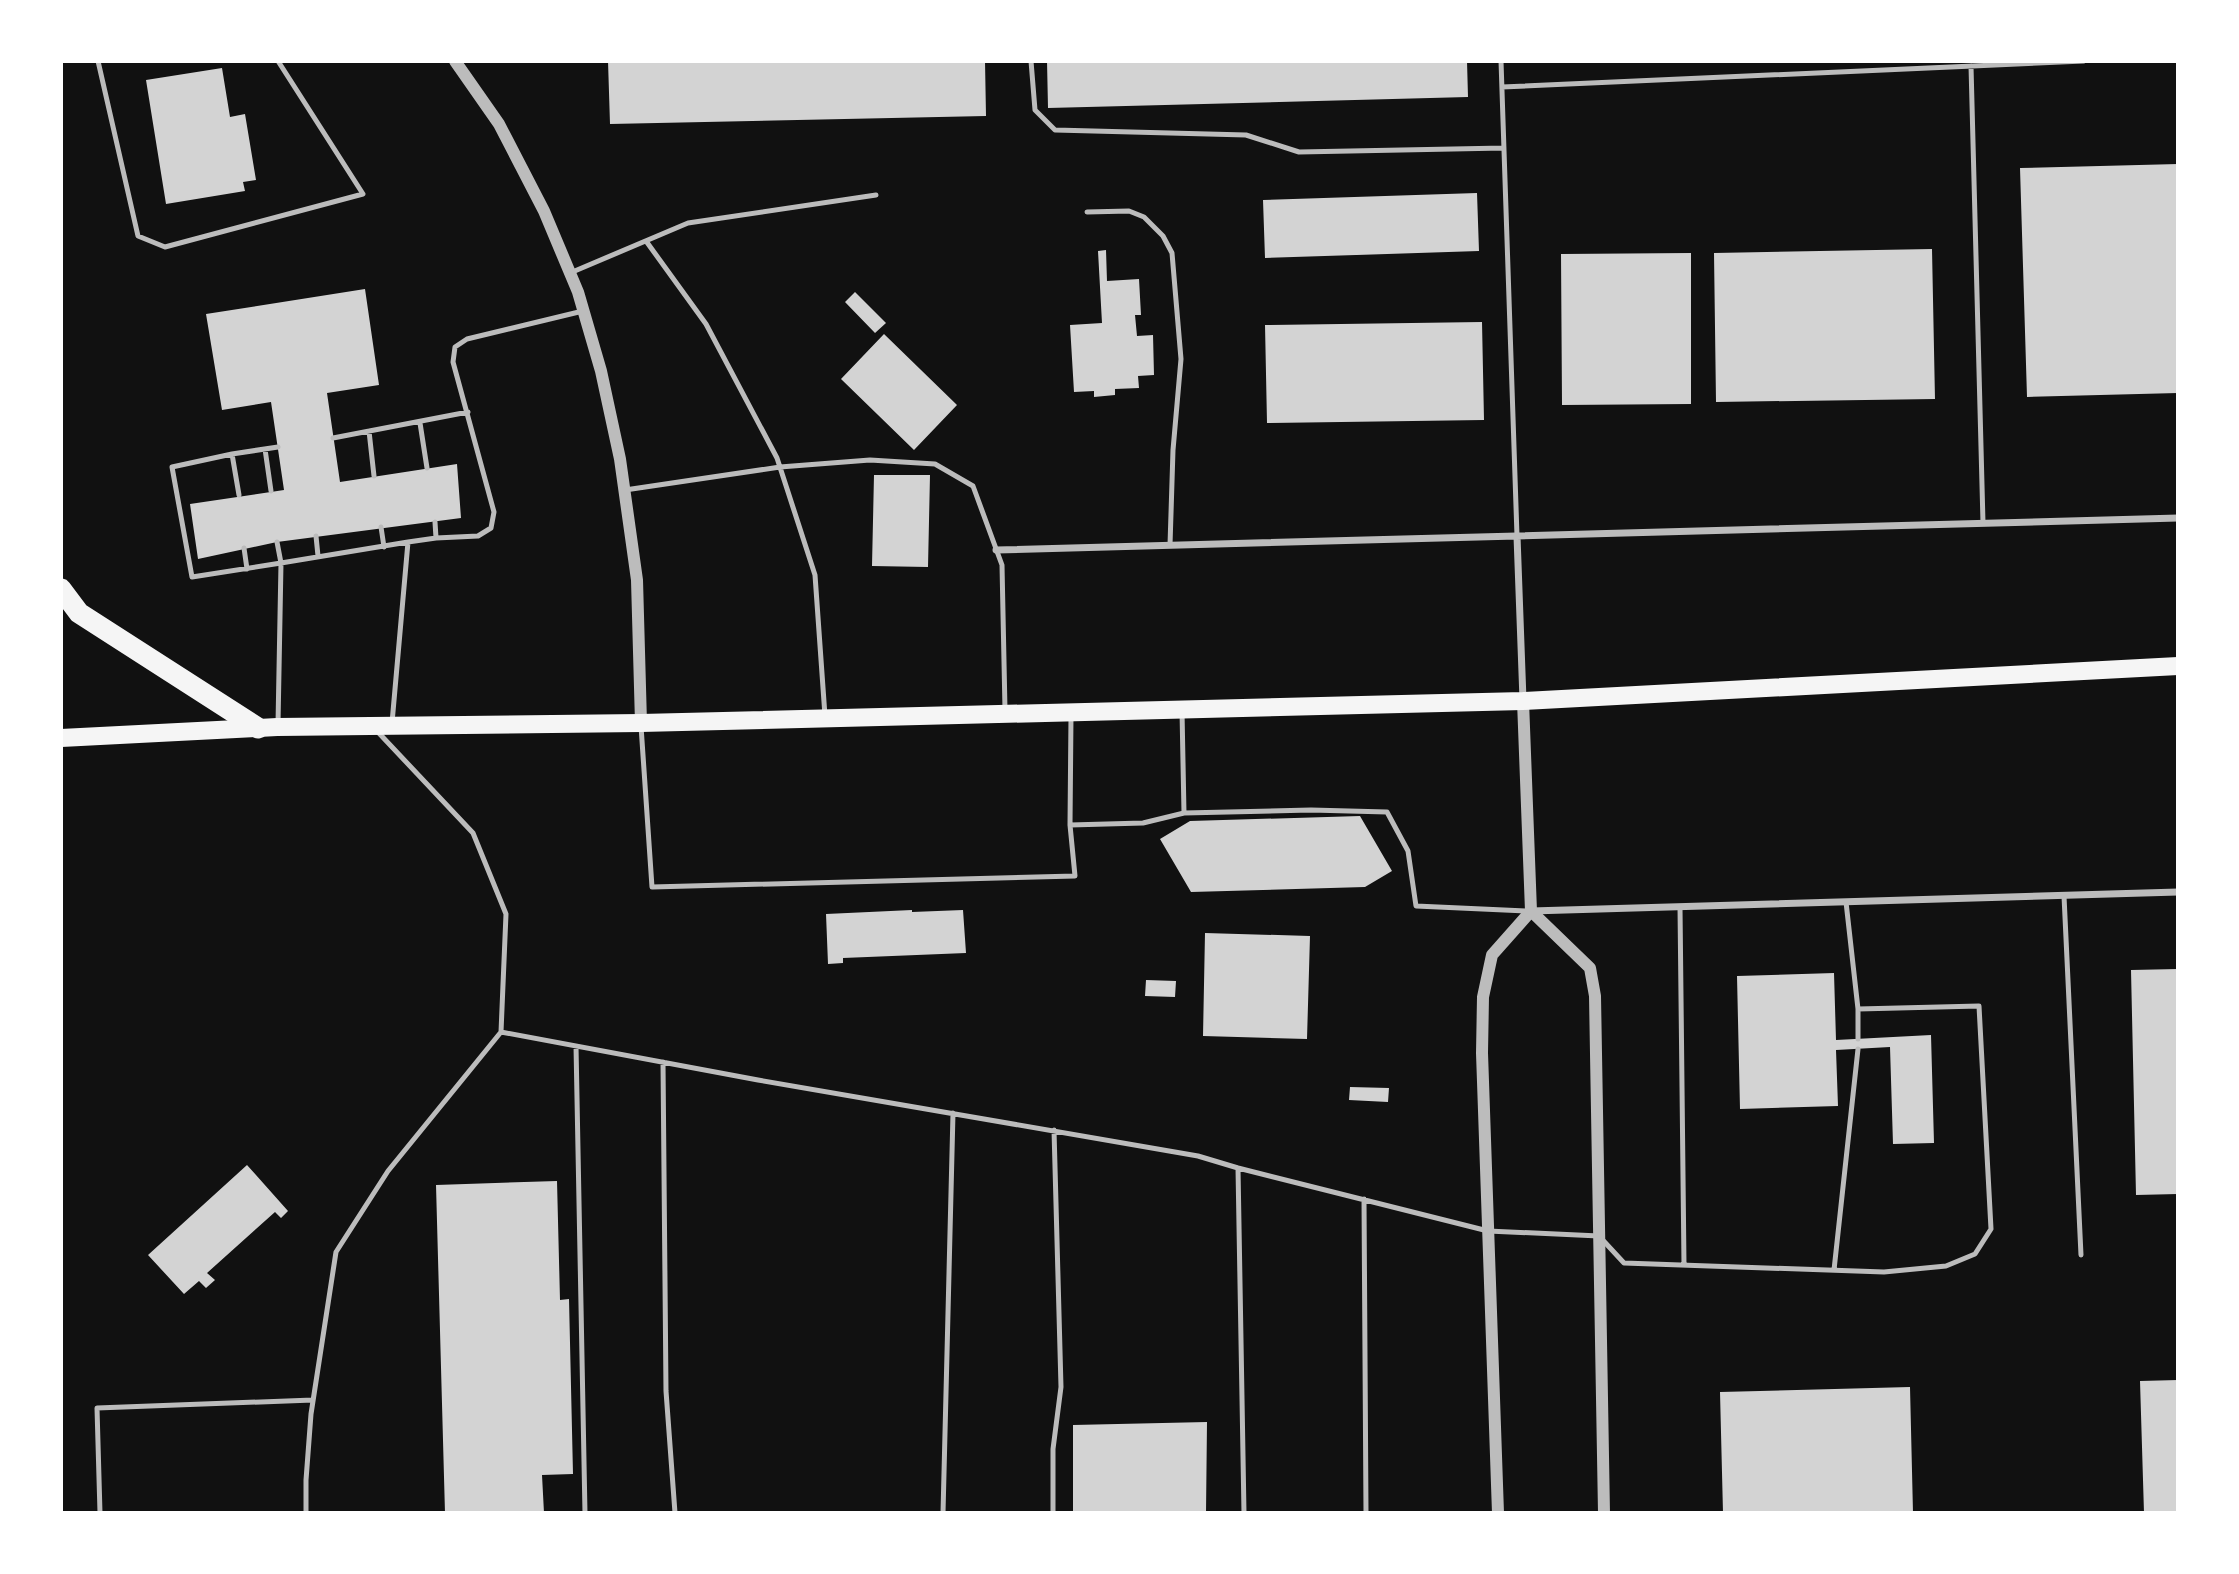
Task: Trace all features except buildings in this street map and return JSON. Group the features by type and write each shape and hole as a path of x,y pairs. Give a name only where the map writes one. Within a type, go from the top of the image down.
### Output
{"highway":[{"path":"61,589 79,613 268,727"}],"main road":[{"path":"61,738 268,727 641,723 1523,701 2178,666"}],"street":[{"path":"455,61 499,124 544,211 570,273 601,371 621,459 637,580 641,723"},
{"path":"996,550 2178,518"},
{"path":"1498,1513 1482,1052 1483,997 1492,956 1531,911 1517,536"},
{"path":"1531,911 2178,892"},
{"path":"1531,911 1590,968 1595,996 1604,1513"}],"lane":[{"path":"98,61 138,236 165,247 363,194 278,61"},
{"path":"1031,61 1035,110 1055,130 1246,135 1299,152 1504,148"},
{"path":"1501,61 1517,536"},
{"path":"1502,87 2084,61"},
{"path":"1971,66 1983,523"},
{"path":"570,273 688,223 876,195"},
{"path":"1087,212 1129,211 1144,217 1163,236 1172,253 1181,359 1173,450 1170,545"},
{"path":"646,242 706,324 780,467 815,575 825,719"},
{"path":"278,447 172,467 192,577 408,542 478,536 491,528 494,512 453,362 455,347 467,339 583,311"},
{"path":"333,438 468,412"},
{"path":"420,423 427,468"},
{"path":"369,431 374,476"},
{"path":"265,449 271,491"},
{"path":"232,454 239,495"},
{"path":"625,490 780,467 870,460 935,464 973,486 1002,565 1005,714"},
{"path":"435,522 436,538"},
{"path":"381,527 384,547"},
{"path":"316,536 318,556"},
{"path":"268,727 281,563 277,542"},
{"path":"392,726 408,542"},
{"path":"244,548 247,569"},
{"path":"1181,709 1184,813"},
{"path":"641,723 652,887 1074,876 1070,825 1071,712"},
{"path":"306,1513 313,1399 336,1252 387,1171 501,1032 506,914 473,833 372,726"},
{"path":"1070,825 1143,823 1184,813 1311,810 1387,812 1408,851 1416,906 1531,911"},
{"path":"2064,896 2081,1255"},
{"path":"1846,902 1858,1009 1858,1039"},
{"path":"1680,907 1684,1265"},
{"path":"501,1032 1198,1156 1488,1231 1600,1236 1624,1263 1884,1272 1946,1266 1975,1254 1991,1228 1979,1006 1858,1009"},
{"path":"576,1046 585,1513"},
{"path":"1835,1270 1858,1049"},
{"path":"663,1062 666,1391 675,1513"},
{"path":"943,1513 953,1113"},
{"path":"1053,1513 1053,1449 1060,1387 1054,1130"},
{"path":"1238,1168 1244,1513"},
{"path":"1364,1199 1366,1513"},
{"path":"100,1513 97,1408 313,1399"}]}
